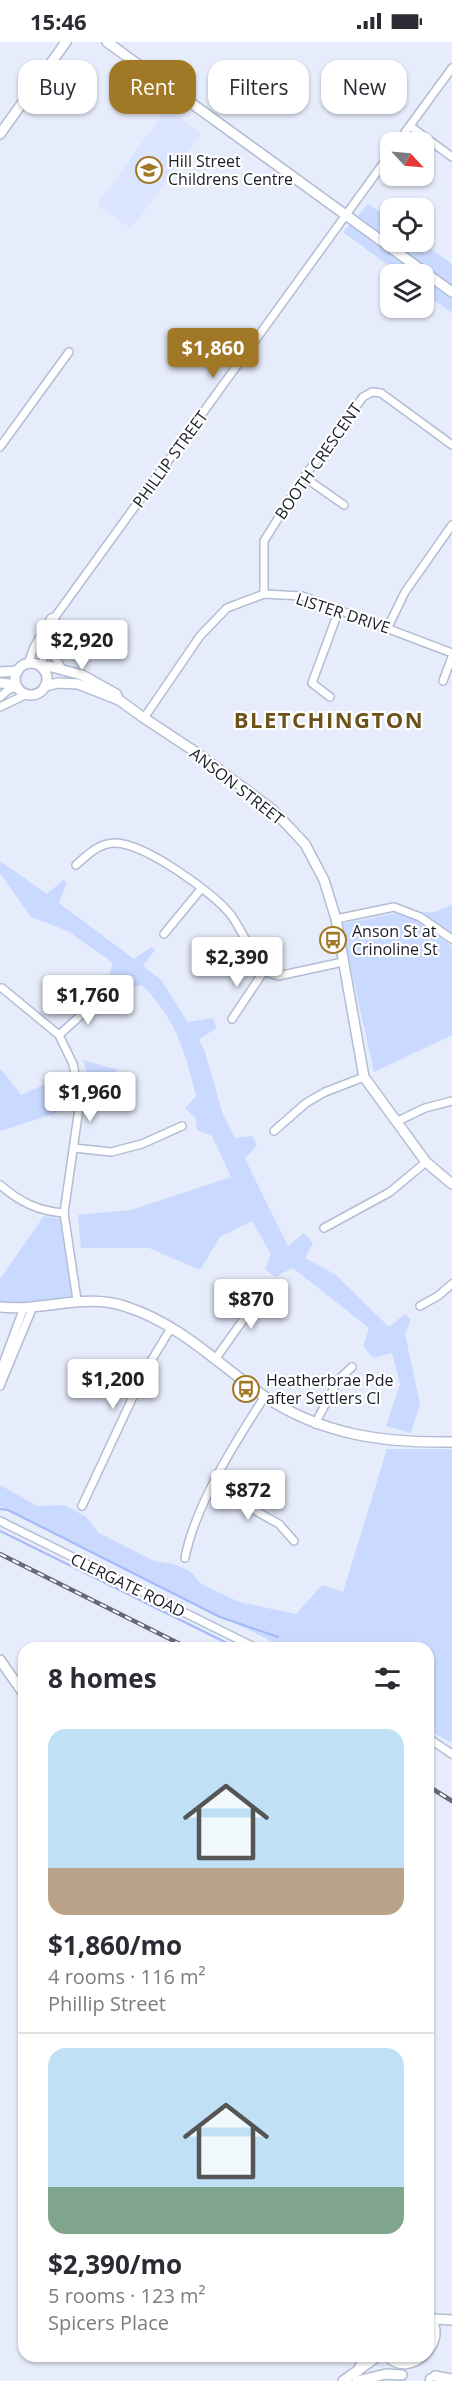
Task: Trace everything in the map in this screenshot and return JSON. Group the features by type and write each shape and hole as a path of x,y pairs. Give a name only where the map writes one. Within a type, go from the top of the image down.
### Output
{"street":[{"path":"0,134 66,42"},
{"path":"107,42 452,292"},
{"path":"406,132 452,68"},
{"path":"410,126 452,157"},
{"name":"PHILLIP STREET","path":"28,664 51,618 55,617 380,168"},
{"path":"0,447 69,352"},
{"name":"BOOTH CRESCENT","path":"264,594 264,541 304,477 363,397 372,392 381,393 452,445"},
{"path":"304,477 344,505"},
{"path":"388,627 405,592 452,525"},
{"name":"LISTER DRIVE","path":"144,718 200,636 227,608 264,594 302,596 388,627 452,655"},
{"path":"330,697 312,683 339,610"},
{"name":"PHILLIP STREET","path":"42,668 46,643 56,622 55,617"},
{"path":"46,643 62,669"},
{"path":"443,681 452,655"},
{"path":"0,672 18,671 28,664 42,668 47,677 45,686 36,694 27,694 0,707"},
{"name":"ANSON STREET","path":"42,668 48,666 62,669 92,679 116,694 119,700"},
{"path":"17,686 18,671"},
{"path":"0,683 17,686 27,694"},
{"name":"ANSON STREET","path":"45,686 58,683 78,684 119,700 273,810 305,844 324,880 336,920 364,1077 426,1162 452,1184"},
{"path":"0,697 17,686"},
{"path":"76,865 92,850 103,846 114,843 136,847 172,867 230,914 264,971 278,976 343,962"},
{"path":"164,934 201,889"},
{"path":"336,920 394,907 420,917 452,939"},
{"path":"232,1019 264,971"},
{"path":"2,988 58,1035 73,1064 80,1101 64,1213 77,1300"},
{"path":"58,1035 100,998"},
{"path":"274,1131 306,1103 326,1092 364,1077"},
{"path":"398,1121 425,1108 452,1101"},
{"path":"74,1148 111,1152 142,1144 182,1126"},
{"path":"324,1228 390,1192 426,1162"},
{"path":"0,1185 41,1211 64,1213"},
{"path":"420,1306 438,1296 452,1284"},
{"path":"216,1358 251,1309 257,1288"},
{"path":"0,1307 27,1309 77,1300 116,1303 154,1318 171,1328 216,1358 265,1396 315,1424 398,1443 452,1442"},
{"path":"0,1372 27,1309"},
{"path":"0,1386 27,1309"},
{"path":"81,1506 145,1371 171,1328"},
{"path":"315,1424 338,1380 352,1367"},
{"path":"185,1558 190,1532 243,1429 265,1396"},
{"path":"213,1487 279,1524 294,1541"},
{"name":"CLERGATE ROAD","path":"0,1521 244,1642"},
{"path":"0,1660 18,1686"},
{"path":"434,1742 452,1754"},
{"path":"434,2318 452,2320"},
{"path":"434,2321 446,2330"},
{"path":"358,2376 372,2362"},
{"path":"391,2362 394,2369 408,2379"},
{"path":"432,2378 446,2367"},
{"path":"343,2381 358,2376 387,2374 408,2379 452,2379"}],"shaded area":[{"name":"Hill Street Childrens Centre","path":"163,114 175,114 201,134 131,229 97,205"},
{"path":"368,204 380,212 380,252 434,251 452,264 452,313 434,300 434,264 386,264 343,232"},
{"path":"0,861 47,894 63,880 67,882 59,903 134,959 151,947 155,950 143,966 161,980 188,1022 213,1018 216,1028 199,1040 204,1049 223,1115 235,1138 252,1136 257,1145 245,1159 288,1246 304,1233 313,1243 305,1258 336,1275 389,1327 405,1314 411,1320 405,1334 420,1404 411,1433 386,1426 400,1384 392,1353 373,1358 363,1346 369,1328 293,1268 275,1277 265,1269 271,1254 252,1221 220,1237 200,1270 149,1248 81,1248 78,1215 131,1210 231,1177 212,1136 197,1130 195,1117 185,1108 196,1096 178,1036 163,1010 142,985 112,991 106,984 113,963 68,931 31,917 0,873"},
{"path":"452,905 452,932 440,937 452,946 452,1035 374,1072 341,924 397,913 435,912"},
{"path":"83,1060 118,1070 93,1097"},
{"path":"0,1068 21,1095 72,1072 78,1106 0,1131"},
{"path":"44,1216 62,1219 71,1297 27,1304 0,1303 0,1279"},
{"path":"387,1449 452,1449 452,1743 434,1733 434,1642 273,1642 0,1506 0,1485 37,1506 64,1505 85,1516 99,1533 154,1561 174,1564 190,1571 201,1584 239,1602 296,1614 322,1585 343,1592"}],"waterway":[{"path":"0,1509 8,1510 220,1617 278,1637"},
{"path":"0,1531 225,1642"}],"railway":[{"path":"0,1554 176,1642"},
{"path":"434,1790 452,1801"}],"place":[{"name":"Hill Street Childrens Centre","path":"149,170"},
{"name":"Anson St at Crinoline St","path":"333,940"},
{"name":"Heatherbrae Pde after Settlers Cl","path":"246,1389"}],"district":[{"name":"BLETCHINGTON","path":"329,720"}]}
